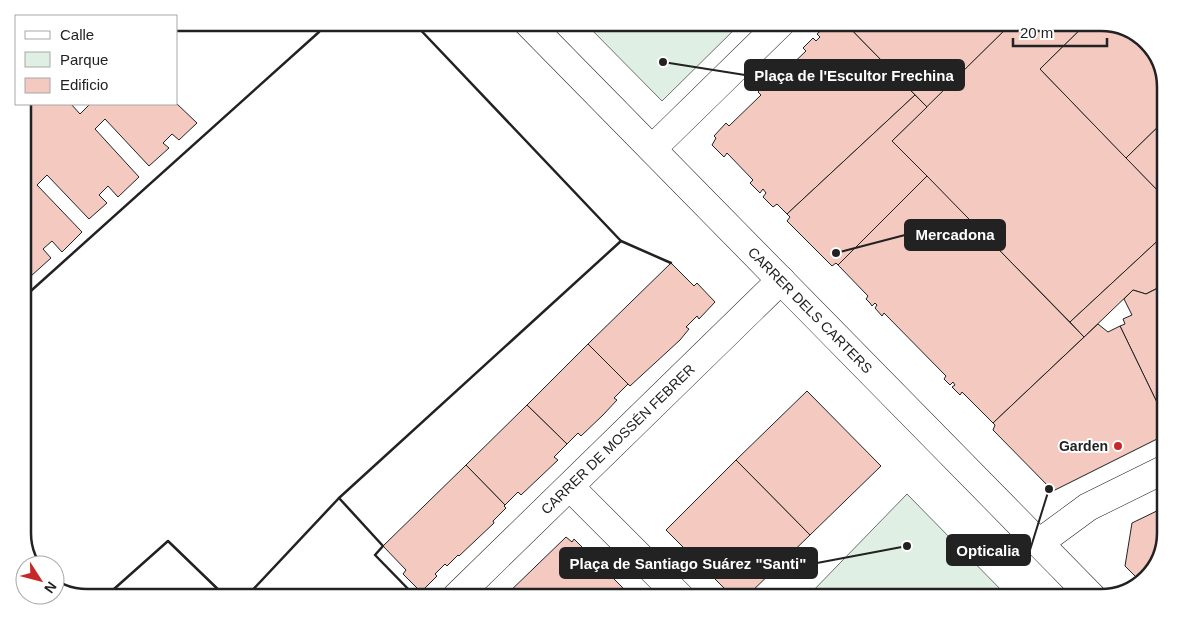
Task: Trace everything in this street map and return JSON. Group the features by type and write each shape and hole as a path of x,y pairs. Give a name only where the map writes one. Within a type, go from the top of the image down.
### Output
{"street":[{"name":"CARRER DELS CARTERS","path":"536,31 1083,589"},
{"path":"652,149 773,31"},
{"name":"CARRER DE MOSSÉN FEBRER","path":"465,589 781,280"},
{"path":"1039,543 1088,507 1157,473"},
{"path":"570,486 671,589"}],"green space":[{"path":"593,31 733,31 662,101"},
{"path":"907,494 1000,589 815,589"}],"building":[{"path":"820,31 853,31 915,95 787,214 777,204 773,207 763,197 766,193 763,189 760,193 750,183 753,180 727,153 724,157 712,145 716,138 714,136 726,123 729,126 761,95 758,92 768,82 771,85 774,81 772,79 782,69 785,71 806,51 803,48 813,38 816,41 820,37 817,34"},
{"path":"853,31 1004,31 927,107"},
{"path":"1004,31 1079,31 1040,69 1157,190 1157,241 1070,322 892,141"},
{"path":"1079,31 1101,31 1126,37 1143,50 1154,69 1157,83 1157,128 1126,158 1040,69"},
{"path":"915,95 927,107 892,141 927,176 838,265 836,263 832,266 787,221 790,217 787,214"},
{"path":"31,105 72,105 80,114 89,105 178,105 197,123 179,140 172,134 163,143 169,148 149,166 105,119 95,129 139,177 118,197 108,186 99,195 107,203 89,219 47,175 37,185 82,232 62,252 52,241 43,249 51,258 31,276"},
{"path":"1157,128 1157,190 1126,158"},
{"path":"927,176 1084,337 993,423 962,392 960,395 952,387 955,385 953,382 950,385 944,379 946,376 884,313 882,316 875,308 877,305 875,303 872,306 866,299 868,296 838,265"},
{"path":"1157,241 1157,288 1146,294 1133,290 1084,337 1070,322"},
{"path":"671,263 694,286 697,283 715,302 699,319 697,316 686,327 689,329 680,340 630,386 588,344"},
{"path":"1157,288 1157,402 1120,326 1125,324 1123,319 1132,315 1124,299 1133,290 1146,294"},
{"path":"1098,324 1108,332 1120,326 1157,402 1157,439 1053,491 993,430 995,425 993,423"},
{"path":"588,344 628,384 614,398 617,400 603,415 581,436 578,433 567,444 527,405"},
{"path":"807,391 881,466 810,535 736,460"},
{"path":"527,405 567,444 554,457 558,460 521,495 518,492 505,505 466,465"},
{"path":"736,460 810,535 754,589 725,589 666,530"},
{"path":"466,465 506,508 493,521 494,523 459,556 447,566 445,564 435,574 437,576 424,589 418,589 403,574 406,570 383,546"},
{"path":"1157,511 1155,547 1151,558 1136,577 1125,566 1132,523"},
{"path":"566,537 572,542 574,539 624,589 512,589"}],"wall":[{"path":"31,291 318,31"},
{"path":"422,31 621,241 671,263"},
{"path":"408,589 375,555 383,546 339,498 621,241"},
{"path":"254,589 339,498"},
{"path":"114,589 168,541 218,589"}],"place":[{"name":"Plaça de l'Escultor Frechina","path":"663,62"},
{"name":"Mercadona","path":"836,253"},
{"name":"Garden","path":"1118,446"},
{"name":"Opticalia","path":"1049,489"},
{"name":"Plaça de Santiago Suárez \"Santi\"","path":"907,546"}]}
